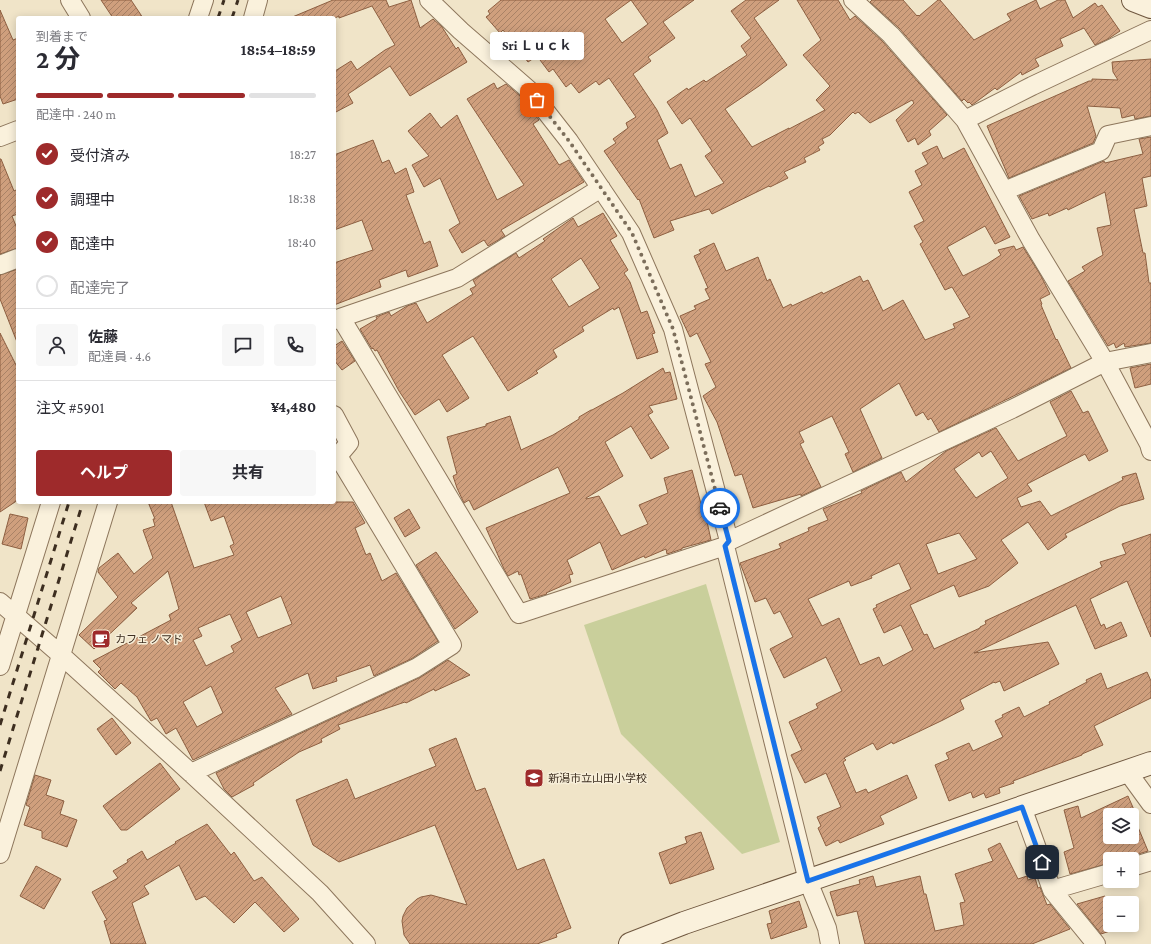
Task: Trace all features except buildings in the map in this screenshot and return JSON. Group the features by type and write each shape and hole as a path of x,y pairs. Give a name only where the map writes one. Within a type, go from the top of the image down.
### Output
{"street":[{"path":"70,0 80,16"},
{"path":"199,16 204,0"},
{"path":"254,16 258,0"},
{"path":"429,0 461,31 530,90 569,141 632,233 673,329 727,543 808,881 827,928 830,944"},
{"path":"853,0 891,35 965,120 1031,240 1106,362 1149,444 1151,451"},
{"path":"1132,0 1151,7"},
{"path":"965,120 1032,86 1151,30"},
{"path":"1004,191 1101,151 1108,135 1151,126"},
{"path":"0,137 16,131"},
{"path":"602,188 458,278 338,319 519,614 727,543 1012,409 1106,362 1151,353"},
{"path":"0,265 16,259"},
{"path":"191,773 416,668 452,645 338,456 349,444 336,419"},
{"path":"0,666 50,504"},
{"path":"0,854 107,504"},
{"path":"0,602 61,655 191,773 320,893 366,944"},
{"path":"630,944 684,923 1151,763"},
{"path":"1127,771 1151,804"},
{"path":"1022,807 1052,890 1096,944"},
{"path":"1139,865 1151,861"},
{"path":"1052,890 1103,875"}],"green space":[{"path":"706,584 780,842 742,854 621,734 584,625"}],"railway":[{"path":"219,16 224,0"},
{"path":"233,16 238,0"},
{"path":"0,725 68,504"},
{"path":"0,771 82,504"}],"way so far":[{"path":"537,100 569,141 632,233 673,329 720,508"}],"place":[{"name":"Sri Ｌｕｃｋ","path":"537,100"},
{"name":"カフェ ノマド","path":"101,639"},
{"name":"新潟市立山田小学校","path":"534,778"}],"route":[{"path":"720,508 729,541 725,546 808,881 1022,807 1042,862"}]}
